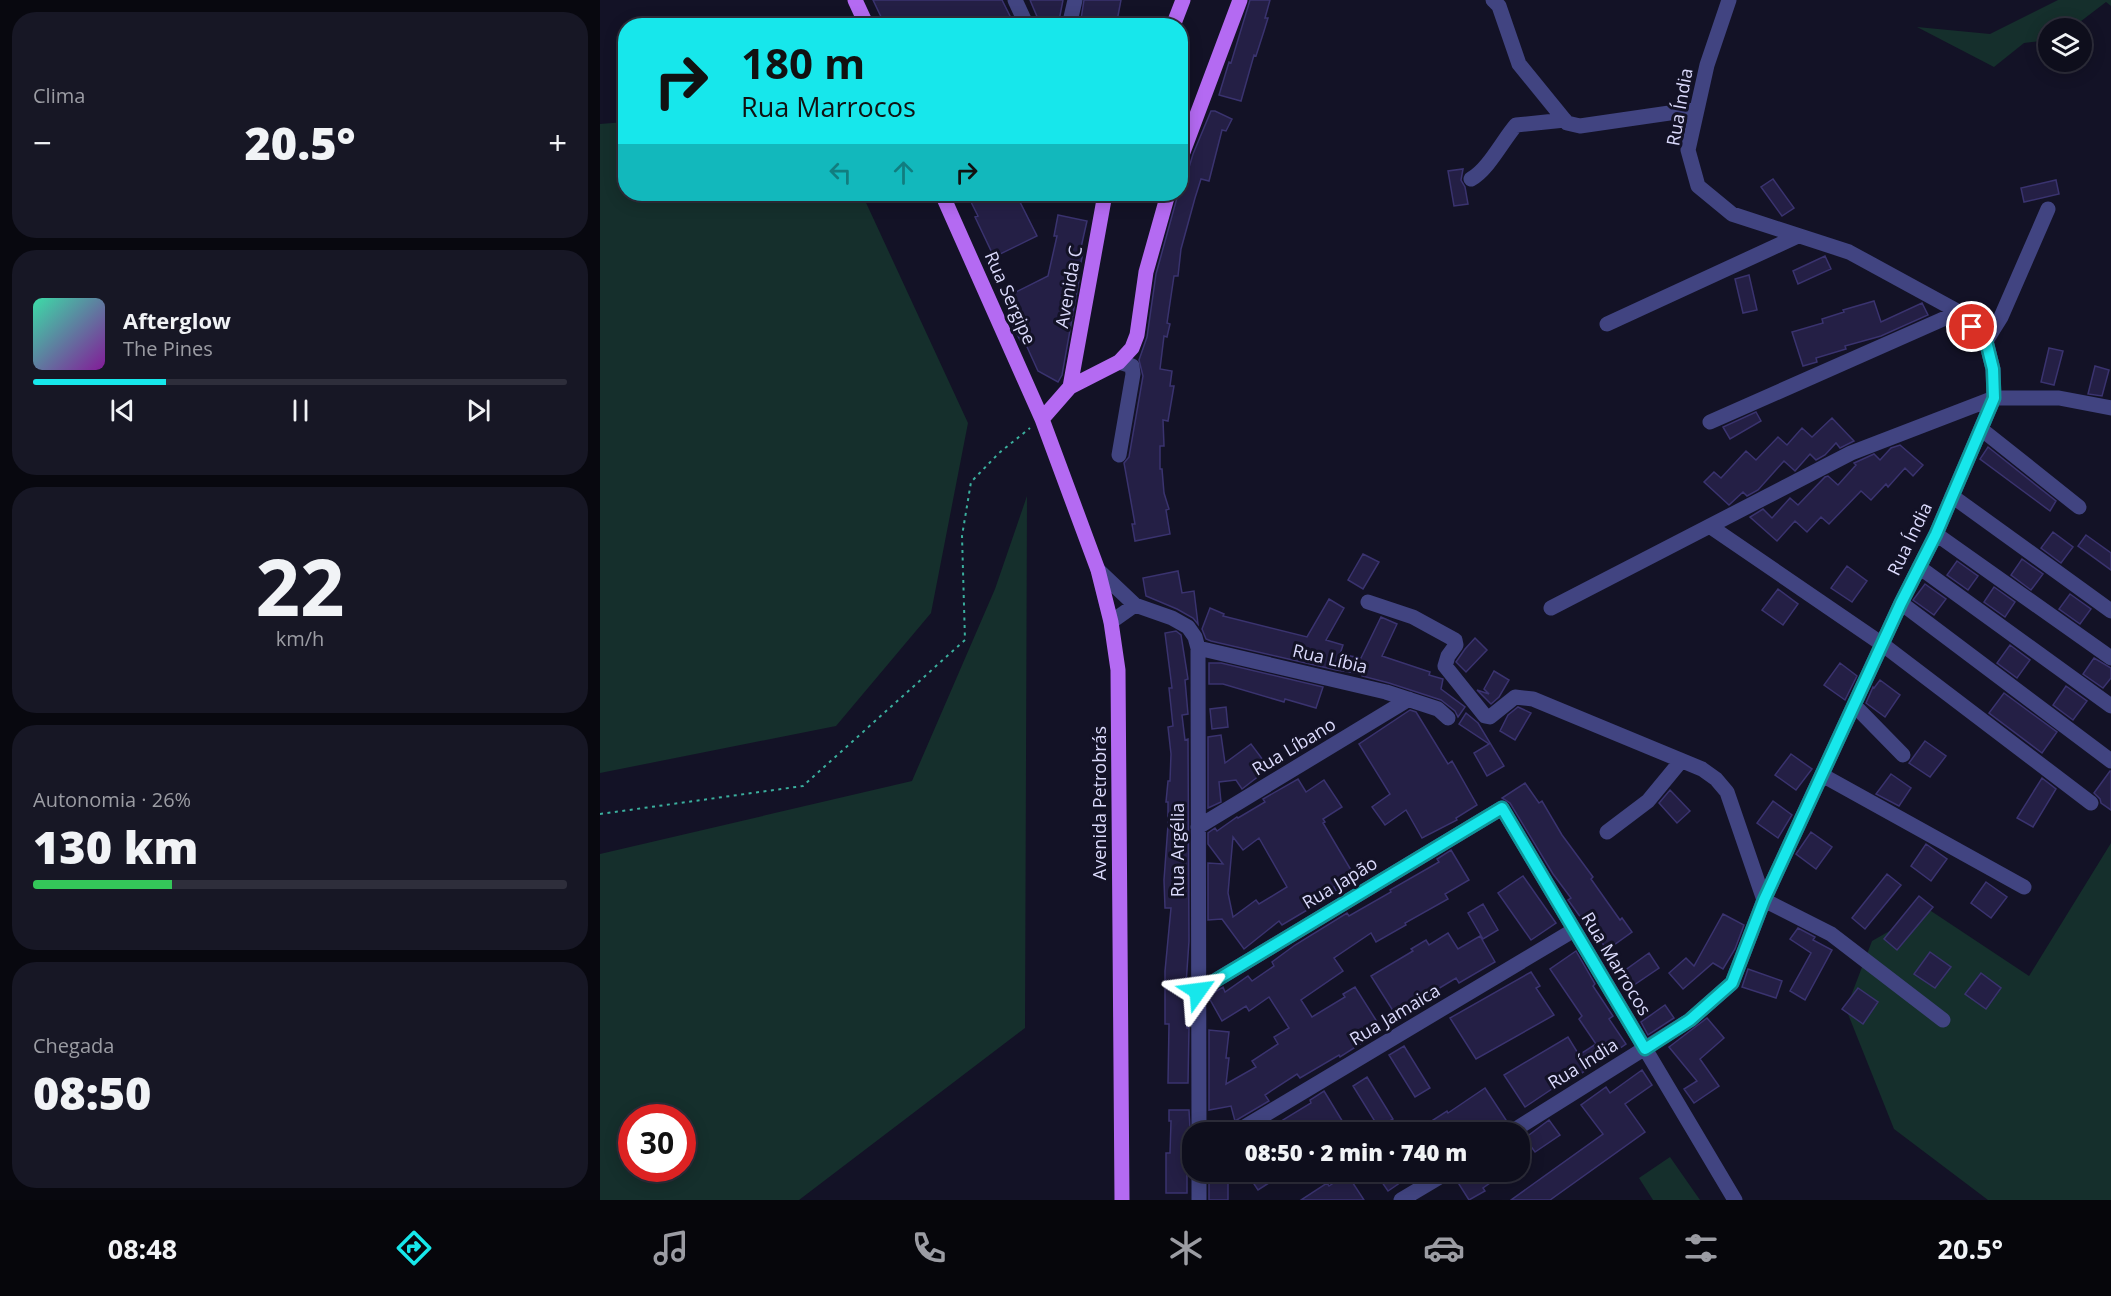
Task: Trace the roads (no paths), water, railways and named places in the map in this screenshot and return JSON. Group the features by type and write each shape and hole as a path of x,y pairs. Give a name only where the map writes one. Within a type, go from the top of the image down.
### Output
{"main road":[{"path":"855,0 863,18"},
{"path":"1176,18 1183,0"},
{"path":"1188,138 1240,0"},
{"name":"Rua Sergipe","path":"945,201 1042,419"},
{"name":"Avenida C","path":"1070,387 1104,201"},
{"path":"1042,419 1070,387 1119,362 1132,348 1137,335 1146,272 1166,201"},
{"name":"Avenida Petrobrás","path":"1042,419 1098,570 1111,622 1118,670 1122,1200"}],"street":[{"path":"1015,0 1024,18"},
{"path":"1071,18 1075,0"},
{"path":"1493,0 1499,6 1520,64 1567,123 1580,126 1697,109"},
{"name":"Rua Índia","path":"1527,1122 1690,1020 1732,983 1764,900 1901,603 1936,534 1994,398 1993,369 1986,341 1959,312 1849,252 1732,214 1698,186 1688,150 1707,65 1729,0"},
{"path":"1471,179 1492,158 1516,125 1565,120"},
{"path":"1986,341 2001,317 2048,209"},
{"path":"1607,324 1798,236"},
{"path":"1710,422 1959,312"},
{"path":"1119,362 1132,366 1133,374 1119,454"},
{"path":"1551,608 1851,453 1994,398 2059,398 2111,408"},
{"path":"1981,429 2079,507"},
{"path":"1952,496 2111,611"},
{"path":"1711,527 1882,644 2091,803"},
{"path":"1936,534 2111,657"},
{"path":"1919,567 2111,706"},
{"path":"1098,570 1135,605 1172,618 1188,627 1195,637 1198,648"},
{"path":"1368,602 1413,617 1455,640 1456,645 1448,656 1445,666 1485,716 1490,717 1515,697 1533,699 1702,769 1716,779 1727,792 1764,900 1831,934 1943,1020"},
{"path":"1901,603 2111,760"},
{"path":"1111,622 1135,605"},
{"name":"Rua Líbia","path":"1198,648 1386,692 1438,709 1448,718"},
{"name":"Rua Argélia","path":"1198,648 1199,1122"},
{"name":"Rua Líbano","path":"1198,827 1409,699"},
{"path":"1854,705 1903,755"},
{"path":"1607,832 1648,801 1681,761"},
{"path":"1822,775 2024,887"},
{"name":"Rua Marrocos","path":"1502,808 1735,1200"},
{"name":"Rua Japão","path":"1198,991 1502,808"},
{"name":"Rua Jamaica","path":"1253,1122 1574,930"},
{"path":"1199,1182 1199,1200"},
{"path":"1401,1200 1431,1182"}]}
